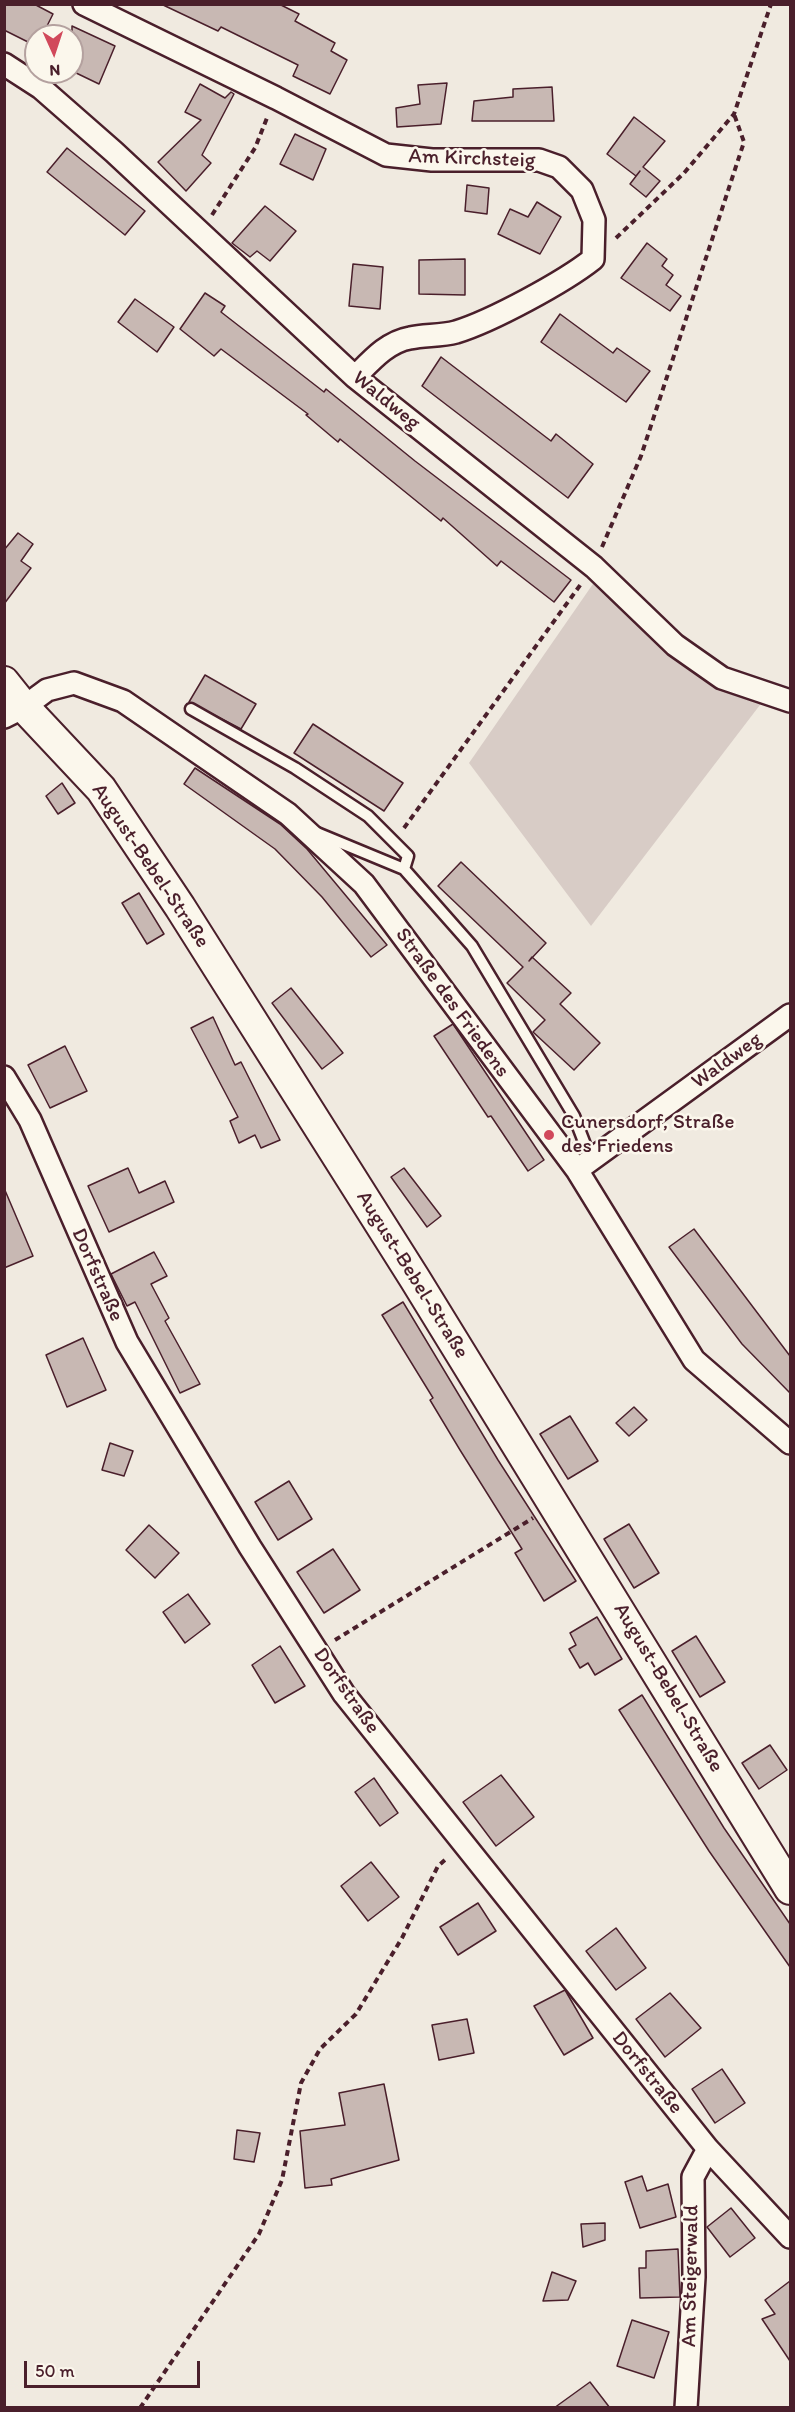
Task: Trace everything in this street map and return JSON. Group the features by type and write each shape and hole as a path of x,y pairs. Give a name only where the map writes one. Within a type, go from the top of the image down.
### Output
{"main road":[{"name":"August-Bebel-Straße","path":"4,682 14,712 101,789 174,897 555,1504 790,1889"}],"street":[{"name":"Am Kirchsteig","path":"84,4 386,155 432,160 539,160 559,167 582,190 594,220 593,259"},
{"name":"Waldweg","path":"4,64 41,88 114,152 355,377 594,567 675,645 722,678 790,701"},
{"path":"355,377 379,352 407,338 456,332 508,309 579,270 593,259"},
{"name":"Straße des Friedens","path":"14,712 47,690 74,683 123,701 288,814 364,884 584,1165 694,1360 790,1443"},
{"name":"Waldweg","path":"584,1165 790,1015"},
{"name":"Dorfstraße","path":"4,1077 30,1120 127,1342 244,1537 344,1694 708,2149 790,2237"},
{"name":"Am Steigerwald","path":"686,2408 694,2277 693,2177 708,2149"}],"lane":[{"path":"191,709 295,768 368,816 408,856 404,869"},
{"path":"300,826 404,869 472,946 574,1116 584,1165"}],"path":[{"path":"593,259 684,173 734,114 771,4"},
{"path":"200,234 255,148 276,98"},
{"path":"394,842 594,567 641,456 744,142 734,114"},
{"path":"316,1651 555,1504"},
{"path":"140,2408 259,2234 282,2180 301,2083 305,2074 320,2049 356,2013 402,1938 438,1866 462,1843"}],"shaded area":[{"path":"595,581 763,701 591,926 469,763"}],"building":[{"path":"4,4 34,4 53,14 48,24 24,24 24,40 4,30"},
{"path":"161,4 279,4 299,14 295,21 335,43 331,51 347,60 330,94 293,76 298,65 221,27 218,31"},
{"path":"84,32 115,46 99,84 84,77"},
{"path":"447,83 441,124 397,127 396,108 420,104 418,85"},
{"path":"200,84 225,98 231,92 234,94 202,155 211,163 186,191 158,162 201,120 185,112"},
{"path":"552,87 554,121 472,121 474,101 513,97 513,89"},
{"path":"634,117 665,141 643,167 660,181 646,197 630,184 640,171 636,176 607,154"},
{"path":"295,134 326,149 313,180 280,164"},
{"path":"67,148 145,211 125,235 47,172"},
{"path":"467,185 489,188 487,214 465,211"},
{"path":"537,202 561,217 540,254 498,234 510,209 528,217"},
{"path":"265,206 296,231 270,261 257,251 250,257 232,243"},
{"path":"647,243 667,259 662,266 673,275 666,285 681,296 670,311 621,278"},
{"path":"465,259 465,295 419,294 419,260"},
{"path":"353,264 383,267 380,309 349,306"},
{"path":"205,293 225,306 221,312 324,392 326,389 415,461 571,580 554,602 501,561 497,566 443,518 441,521 340,439 338,442 306,415 308,414 221,349 214,356 180,329"},
{"path":"135,299 174,327 157,352 118,322"},
{"path":"560,314 613,353 617,348 650,371 626,402 541,342"},
{"path":"441,357 551,441 556,434 593,464 568,498 422,386"},
{"path":"18,533 33,544 21,561 31,568 4,604 4,550"},
{"path":"205,675 256,704 241,729 189,702"},
{"path":"313,724 403,783 384,811 294,753"},
{"path":"195,768 280,824 307,849 387,945 371,957 322,897 275,849 184,784"},
{"path":"62,783 75,803 58,814 46,796"},
{"path":"461,862 546,943 532,957 571,993 560,1004 600,1043 574,1070 533,1032 545,1020 507,983 523,967 438,886"},
{"path":"139,893 164,934 147,944 122,903"},
{"path":"291,988 343,1053 322,1069 272,1003"},
{"path":"213,1017 235,1065 241,1062 280,1140 261,1148 255,1135 239,1143 230,1121 238,1117 191,1028"},
{"path":"453,1024 544,1160 528,1171 491,1116 488,1117 434,1036"},
{"path":"65,1046 87,1091 50,1108 28,1065"},
{"path":"128,1168 139,1193 165,1181 174,1202 109,1232 88,1186"},
{"path":"404,1168 441,1216 427,1227 391,1177"},
{"path":"4,1188 33,1256 4,1268"},
{"path":"694,1229 790,1356 790,1393 742,1344 669,1247"},
{"path":"154,1252 167,1276 151,1284 169,1318 165,1321 200,1384 180,1393 135,1302 127,1306 111,1274"},
{"path":"403,1302 498,1460 576,1581 544,1601 515,1553 522,1549 430,1400 433,1398 382,1315"},
{"path":"83,1338 106,1390 67,1407 46,1355"},
{"path":"634,1407 647,1420 629,1436 616,1423"},
{"path":"570,1416 598,1461 568,1479 540,1434"},
{"path":"110,1443 133,1451 124,1476 102,1470"},
{"path":"289,1481 312,1519 278,1540 255,1502"},
{"path":"629,1524 659,1573 634,1588 604,1539"},
{"path":"149,1525 179,1553 155,1578 126,1550"},
{"path":"333,1549 360,1590 324,1613 297,1572"},
{"path":"188,1594 210,1624 185,1643 163,1612"},
{"path":"597,1617 622,1659 595,1675 588,1663 580,1668 569,1649 576,1645 570,1633"},
{"path":"696,1636 725,1682 700,1697 672,1651"},
{"path":"280,1646 305,1686 275,1703 252,1665"},
{"path":"642,1695 724,1828 790,1924 790,1967 709,1851 619,1710"},
{"path":"770,1745 787,1770 759,1789 742,1763"},
{"path":"501,1775 534,1817 496,1846 463,1802"},
{"path":"374,1778 398,1813 380,1826 355,1792"},
{"path":"371,1862 399,1897 368,1921 341,1886"},
{"path":"478,1903 496,1931 458,1955 440,1927"},
{"path":"616,1928 646,1968 616,1990 586,1951"},
{"path":"565,1990 593,2038 564,2055 534,2006"},
{"path":"670,1993 701,2028 665,2057 636,2019"},
{"path":"467,2019 474,2053 439,2060 432,2025"},
{"path":"722,2069 745,2103 715,2123 692,2089"},
{"path":"384,2084 399,2160 331,2179 332,2185 305,2188 300,2131 345,2125 339,2093"},
{"path":"237,2130 260,2133 254,2162 234,2159"},
{"path":"642,2176 647,2191 668,2184 676,2217 640,2228 625,2182"},
{"path":"731,2208 755,2238 730,2257 707,2227"},
{"path":"605,2223 605,2240 583,2247 581,2224"},
{"path":"678,2249 680,2297 640,2298 639,2268 646,2268 646,2251"},
{"path":"552,2272 576,2281 568,2300 543,2301"},
{"path":"790,2281 790,2361 762,2319 775,2314 765,2300"},
{"path":"632,2320 669,2332 654,2378 617,2366"},
{"path":"590,2382 610,2408 554,2408"}],"place":[{"name":"Cunersdorf, Straße des Friedens","path":"549,1135"}]}
